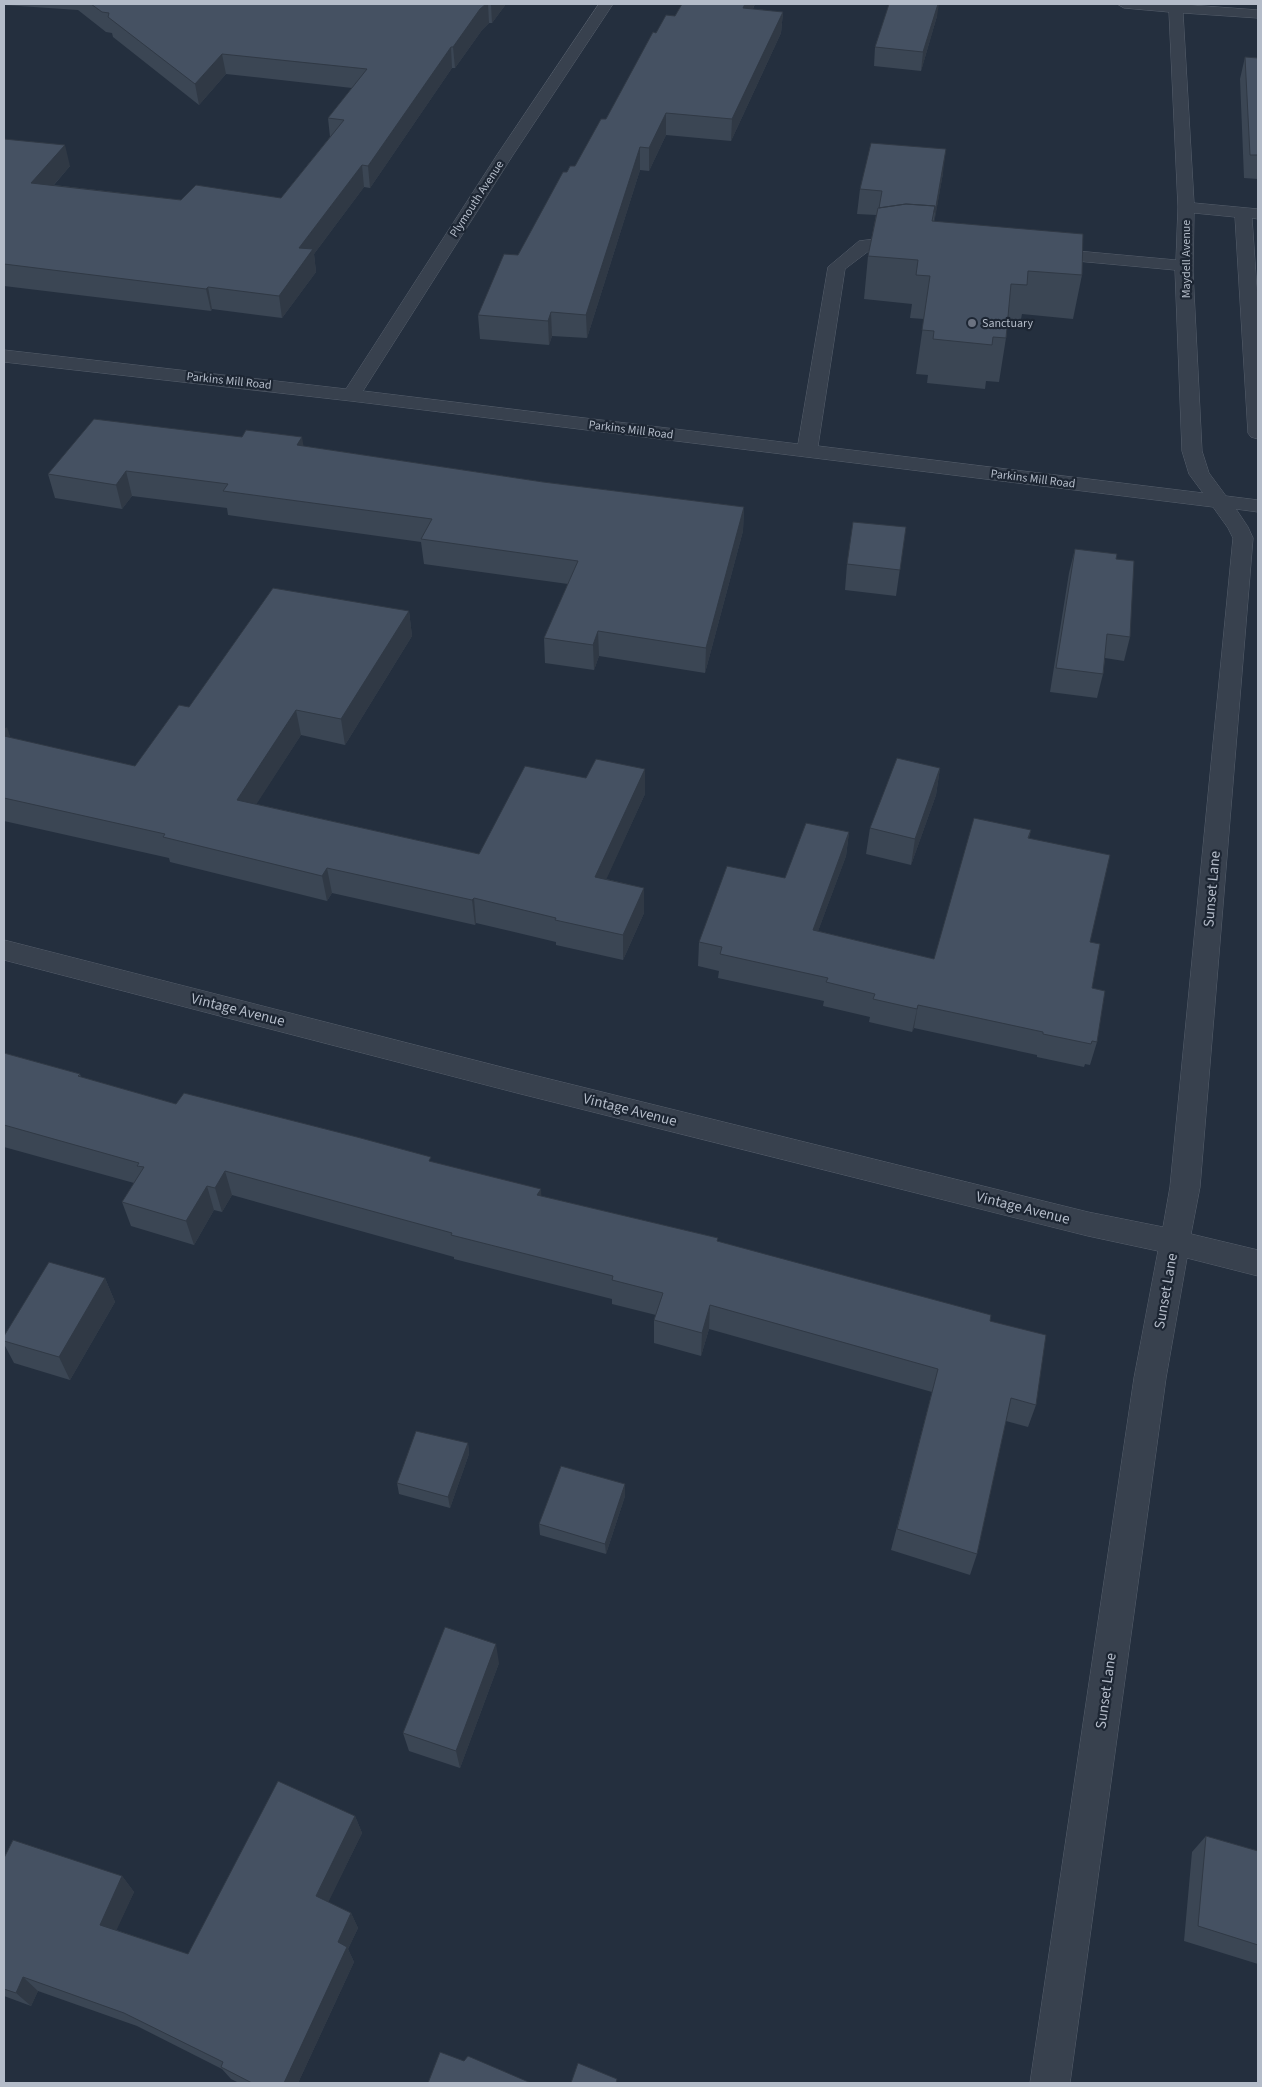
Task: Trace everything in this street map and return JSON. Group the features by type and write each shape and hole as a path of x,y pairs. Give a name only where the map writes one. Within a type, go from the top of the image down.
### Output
{"street":[{"name":"Plymouth Avenue","path":"351,395 505,155 606,4"},
{"path":"1124,4 1258,14"},
{"name":"Maydell Avenue","path":"1176,8 1186,207 1184,266 1192,451 1199,474 1220,502"},
{"path":"1186,207 1251,213 1258,432"},
{"path":"808,451 837,267 865,245 901,239 919,241"},
{"path":"1032,252 1184,266"},
{"name":"Parkins Mill Road","path":"4,356 351,395 1258,506"},
{"name":"Sunset Lane","path":"1050,2083 1150,1378 1186,1177 1243,538 1220,502"},
{"name":"Vintage Avenue","path":"4,950 546,1089 1088,1224 1175,1242 1258,1263"}],"building":[{"path":"91,4 486,4 480,9 453,47 451,47 368,166 362,165 299,248 313,249 279,296 4,264 4,139 65,145 31,183 181,200 196,185 281,198 344,120 328,118 367,69 222,54 195,84 108,17 109,13 102,12"},
{"path":"682,4 745,4 743,8 783,12 732,119 666,113 649,148 640,147 586,315 551,312 548,321 478,315 504,254 518,255 563,172 567,172 570,166 575,166 601,119 606,119 653,32 656,33 666,15 675,16"},
{"path":"889,4 938,4 923,52 875,47"},
{"path":"1245,57 1258,58 1258,155 1250,155"},
{"path":"871,143 946,149 935,212 935,206 906,204 879,208 882,191 860,189"},
{"path":"906,204 935,206 932,221 1083,234 1082,275 1028,271 1027,285 1011,284 1006,338 993,337 992,345 933,339 934,331 922,330 930,276 916,275 918,260 868,256 878,208"},
{"path":"94,419 242,437 246,430 302,437 297,445 543,482 744,507 706,648 598,631 593,645 544,638 578,561 421,539 432,519 223,491 228,484 126,471 116,485 48,474"},
{"path":"853,522 906,527 900,570 847,564"},
{"path":"1075,549 1117,554 1116,559 1134,561 1130,637 1107,634 1103,674 1056,668"},
{"path":"273,588 409,611 341,719 296,710 237,800 479,854 525,766 586,778 596,759 645,769 595,877 644,888 623,935 555,920 556,918 474,898 472,900 327,868 322,876 163,837 165,834 4,798 4,736 135,766 179,705 189,707"},
{"path":"897,758 940,768 915,839 870,828"},
{"path":"974,818 1031,830 1028,838 1110,855 1090,942 1100,944 1092,988 1105,991 1097,1042 1092,1041 1091,1044 918,1005 917,1009 873,999 875,994 826,982 828,978 720,954 722,947 699,942 727,866 785,878 806,823 849,832 813,930 934,959"},
{"path":"4,1053 176,1104 184,1093 431,1157 429,1161 541,1189 537,1195 718,1238 717,1241 991,1315 990,1321 1046,1335 1036,1405 1011,1398 977,1554 897,1529 938,1369 710,1305 702,1333 654,1320 663,1293 612,1280 613,1276 451,1235 452,1233 225,1171 215,1188 207,1186 186,1221 122,1202 144,1167 137,1166 139,1163 4,1125"},
{"path":"49,1262 105,1278 59,1357 4,1341 4,1336"},
{"path":"416,1431 468,1443 448,1497 397,1483"},
{"path":"561,1466 625,1484 605,1544 539,1524"},
{"path":"445,1627 496,1644 456,1751 403,1733"},
{"path":"278,1781 355,1816 316,1896 351,1913 338,1942 347,1947 284,2083 252,2083 221,2067 223,2062 124,2013 23,1977 16,1993 4,1989 4,1858 13,1840 122,1876 100,1925 188,1954"},
{"path":"1206,1836 1258,1851 1258,1945 1198,1926"},
{"path":"440,2052 464,2061 468,2056 531,2083 428,2083"},
{"path":"578,2063 617,2079 616,2083 571,2083"}],"place":[{"name":"Sanctuary","path":"972,323"}]}
